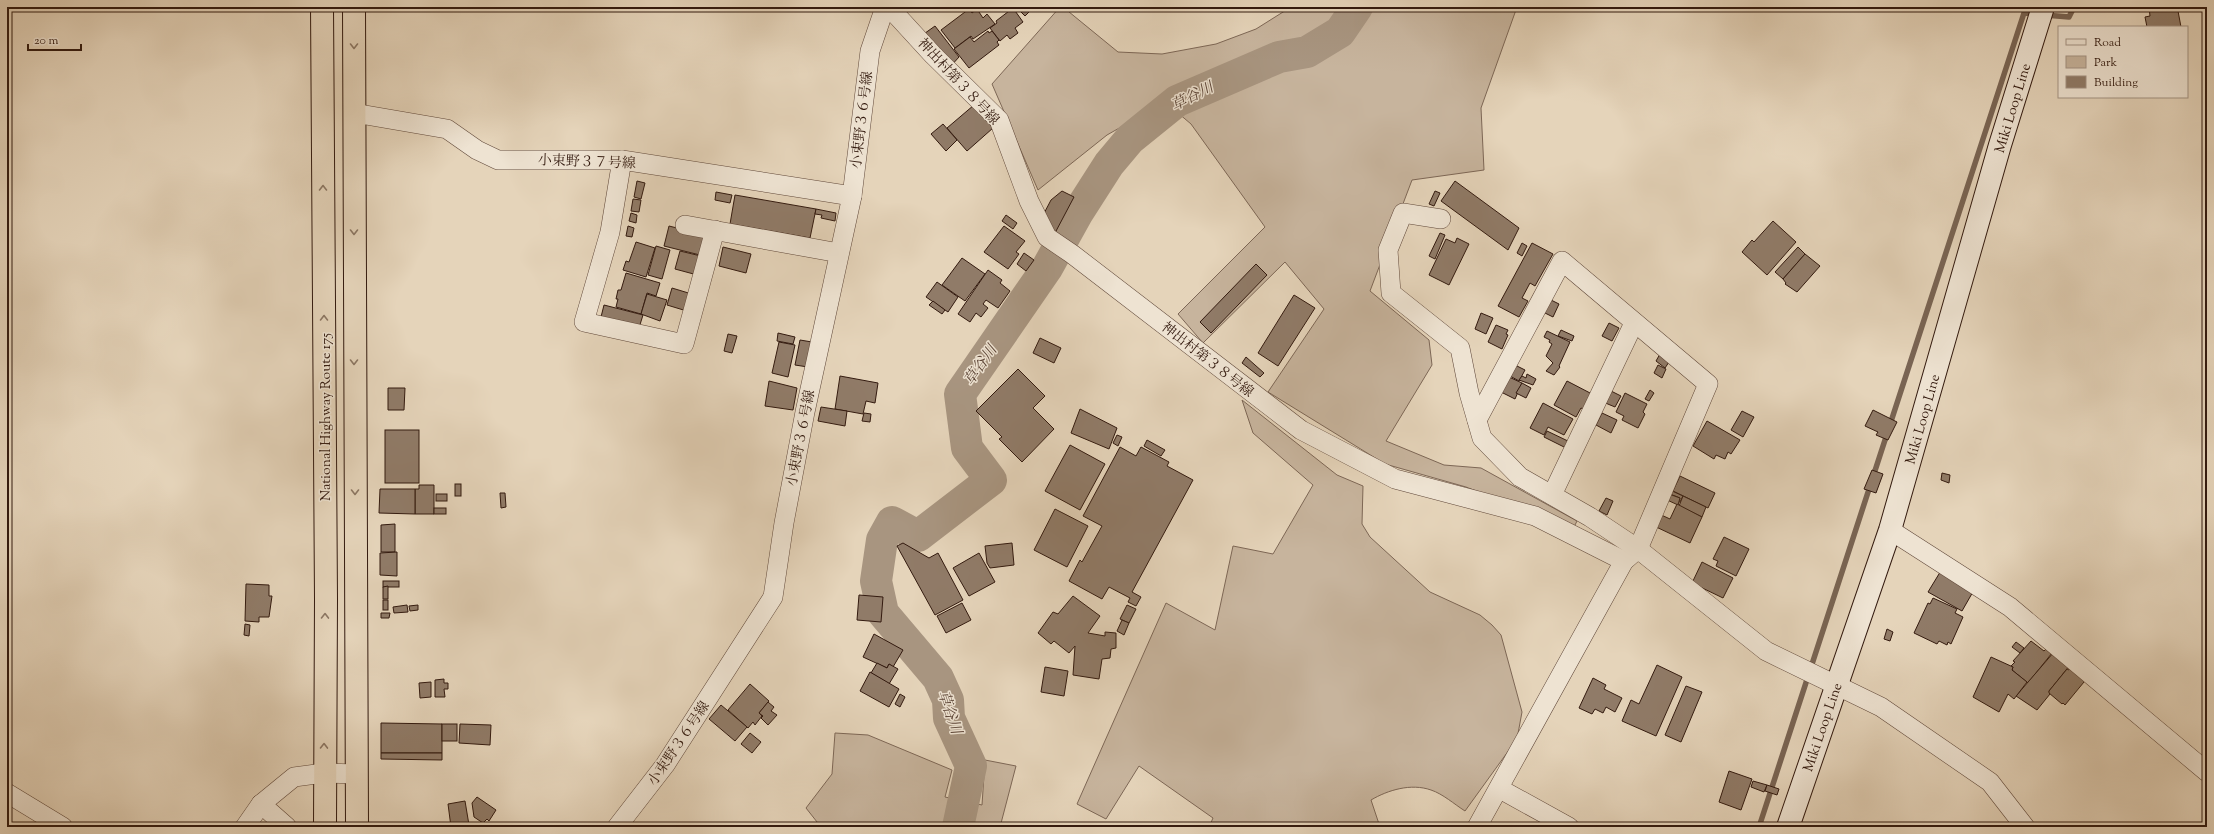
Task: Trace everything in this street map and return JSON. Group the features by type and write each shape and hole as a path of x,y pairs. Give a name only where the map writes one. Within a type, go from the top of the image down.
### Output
{"highway":[{"name":"National Highway Route 175","path":"322,7 326,598 324,773 325,827"},
{"path":"354,7 357,827"}],"main road":[{"name":"Miki Loop Line","path":"1788,827 1890,530 2000,145 2043,7"}],"street":[{"name":"小束野３６号線","path":"617,827 665,766 772,597 805,412 852,196 870,51 885,7"},
{"name":"神出村第３８号線","path":"889,7 934,55 1000,120 1029,201 1047,237 1072,254 1300,430 1395,479 1535,516 1631,555"},
{"name":"小束野３７号線","path":"354,113 447,129 477,150 498,160 622,160 852,196"},
{"path":"622,160 610,232 584,322 684,344 715,230"},
{"path":"1441,219 1403,213 1388,250 1390,293 1460,348 1482,438 1520,477 1590,517 1631,555 1766,651 1881,707 1990,782 2025,827"},
{"path":"685,225 839,253"},
{"path":"1477,420 1562,261 1708,384 1631,555 1500,789 1477,827"},
{"path":"1552,495 1634,323"},
{"path":"1890,530 2010,607 2207,772"},
{"path":"245,827 261,804 294,777 324,773 357,774"},
{"path":"1500,789 1568,827"},
{"path":"7,793 63,827"},
{"path":"261,804 287,827"}],"green space":[{"path":"1060,7 1063,7 1118,52 1162,54 1216,44 1256,29 1291,7 1517,7 1481,108 1484,170 1412,180 1370,291 1429,340 1432,365 1386,441 1444,465 1481,468 1577,521 1573,529 1466,487 1385,464 1268,392 1324,309 1285,262 1203,343 1178,314 1265,227 1191,124 1165,102 1107,135 1038,190 992,84"},
{"path":"1242,400 1337,475 1363,486 1362,524 1370,537 1430,592 1480,615 1501,635 1522,712 1517,739 1465,811 1431,790 1408,787 1385,793 1371,800 1380,827 1209,827 1213,818 1139,766 1106,819 1077,804 1166,603 1215,630 1233,546 1273,554 1313,485 1253,433"},
{"path":"835,733 868,735 952,770 945,797 982,805 985,760 1016,766 1000,827 821,827 806,808 832,774"}],"building":[{"path":"1016,7 1034,7 1025,16"},
{"path":"2149,7 2174,7 2175,11 2178,11 2181,26 2147,26 2145,17 2150,16"},
{"path":"1013,8 1023,22 1015,28 1018,33 1010,39 1007,35 1000,41 990,28 997,23 996,21"},
{"path":"969,9 972,13 977,9 983,18 987,14 995,24 973,39 971,36 955,48 941,30"},
{"path":"935,26 959,57 950,67 921,36"},
{"path":"988,31 989,33 992,31 999,40 997,42 999,45 969,68 954,49 970,37 974,42"},
{"path":"974,105 993,128 967,151 947,128"},
{"path":"943,124 957,140 946,151 931,134"},
{"path":"637,181 645,183 641,199 634,197"},
{"path":"1455,181 1519,228 1508,250 1441,201"},
{"path":"1062,191 1074,197 1055,233 1040,221 1051,200"},
{"path":"1435,191 1440,193 1434,206 1429,204"},
{"path":"716,192 732,195 730,203 715,200"},
{"path":"735,195 816,209 810,238 730,224"},
{"path":"633,199 641,200 639,212 631,211"},
{"path":"816,209 836,213 835,221 821,218 822,215 815,214"},
{"path":"631,213 637,215 636,223 629,221"},
{"path":"1006,215 1017,223 1013,229 1002,221"},
{"path":"1773,221 1796,242 1767,275 1742,252 1752,240 1754,242"},
{"path":"628,226 634,228 632,237 626,236"},
{"path":"669,226 709,236 704,256 664,246"},
{"path":"1004,226 1025,241 1016,252 1019,254 1008,269 984,252"},
{"path":"1440,233 1445,235 1435,259 1429,256"},
{"path":"1457,238 1469,244 1449,285 1429,275 1446,239 1455,243"},
{"path":"636,242 655,248 646,277 623,270 626,261 629,262"},
{"path":"1522,243 1527,246 1522,256 1517,253"},
{"path":"1532,243 1553,254 1535,286 1530,283 1522,298 1528,301 1519,317 1498,306"},
{"path":"656,246 670,250 662,279 648,275"},
{"path":"723,247 751,254 746,273 719,266"},
{"path":"1798,247 1805,254 1783,279 1775,272"},
{"path":"680,251 705,257 701,276 675,269"},
{"path":"1024,253 1034,260 1026,271 1017,264"},
{"path":"1805,254 1820,266 1797,292 1785,284 1786,283 1783,279"},
{"path":"962,258 985,274 965,301 942,285"},
{"path":"1256,264 1267,275 1211,333 1200,322"},
{"path":"988,270 1002,280 1000,283 1010,291 998,308 986,300 983,304 988,308 981,317 976,313 970,322 958,314"},
{"path":"626,273 660,283 656,296 647,293 641,314 616,307 618,290 621,290"},
{"path":"937,282 958,297 948,312 926,297"},
{"path":"672,288 695,295 690,312 667,305"},
{"path":"647,294 667,300 660,321 641,314"},
{"path":"1294,295 1315,308 1278,366 1258,353"},
{"path":"1547,298 1559,304 1553,317 1541,311"},
{"path":"933,301 945,310 942,314 929,305"},
{"path":"604,305 643,315 638,331 600,321"},
{"path":"1481,313 1493,318 1486,334 1475,329"},
{"path":"1609,323 1619,328 1612,341 1602,336"},
{"path":"1496,325 1508,330 1506,334 1508,335 1502,349 1488,342"},
{"path":"1561,330 1574,336 1572,341 1558,336"},
{"path":"1547,331 1570,342 1559,366 1560,367 1554,375 1546,371 1553,363 1546,356 1552,344 1549,342 1550,340 1544,337"},
{"path":"778,333 795,337 793,344 777,341"},
{"path":"728,334 737,336 732,353 724,351"},
{"path":"1040,338 1061,348 1054,363 1033,353"},
{"path":"800,340 812,342 808,367 795,365"},
{"path":"779,342 795,345 788,377 772,373"},
{"path":"1660,354 1671,359 1665,368 1656,361"},
{"path":"1246,357 1264,373 1260,377 1242,363"},
{"path":"1515,365 1525,370 1519,381 1510,376"},
{"path":"1658,365 1666,369 1662,378 1654,373"},
{"path":"1018,369 1045,396 1033,408 1054,429 1022,462 999,439 1002,437 976,411"},
{"path":"1527,374 1536,379 1533,385 1519,380 1522,376 1526,378"},
{"path":"840,376 878,383 875,403 866,401 863,414 835,409"},
{"path":"1509,377 1522,383 1515,399 1501,392"},
{"path":"769,381 797,388 793,410 765,406"},
{"path":"1567,381 1592,394 1576,417 1554,405"},
{"path":"1522,383 1531,388 1526,398 1516,393"},
{"path":"388,388 405,388 404,410 388,410"},
{"path":"1609,390 1621,396 1615,407 1603,402"},
{"path":"1650,390 1654,393 1649,401 1645,399"},
{"path":"1625,393 1647,404 1643,412 1645,414 1638,428 1622,420 1624,416 1616,412"},
{"path":"1543,403 1573,419 1564,435 1548,427 1544,435 1530,428"},
{"path":"821,407 847,411 845,426 818,421"},
{"path":"1080,409 1117,428 1109,449 1071,433"},
{"path":"1873,410 1897,422 1888,440 1876,435 1878,432 1865,426"},
{"path":"1742,411 1754,417 1743,437 1731,430"},
{"path":"864,413 871,414 870,422 862,421"},
{"path":"1602,413 1617,420 1611,433 1596,425"},
{"path":"1707,421 1740,440 1731,454 1728,452 1725,459 1716,455 1714,459 1693,446"},
{"path":"385,430 419,430 419,483 385,483"},
{"path":"1547,431 1570,442 1566,448 1544,437"},
{"path":"1117,435 1122,437 1118,446 1113,443"},
{"path":"1147,440 1165,450 1161,456 1144,446"},
{"path":"1070,445 1105,464 1080,510 1045,491"},
{"path":"1120,447 1136,456 1141,447 1169,462 1167,466 1193,480 1132,592 1141,597 1136,606 1128,602 1130,598 1109,587 1102,599 1069,581 1080,560 1082,562 1102,526 1083,516"},
{"path":"1872,470 1883,474 1876,493 1864,489"},
{"path":"1942,473 1950,475 1949,483 1941,480"},
{"path":"1680,476 1715,493 1708,508 1673,491"},
{"path":"455,484 461,484 461,496 455,496"},
{"path":"419,485 434,485 434,514 415,514 415,489 419,489"},
{"path":"380,489 415,489 415,514 379,513"},
{"path":"1672,491 1683,496 1680,502 1678,502 1680,498 1670,494"},
{"path":"500,493 505,493 506,507 501,508"},
{"path":"436,494 447,494 447,501 436,501"},
{"path":"1669,494 1680,498 1678,505 1665,499"},
{"path":"1683,496 1706,507 1702,517 1679,506"},
{"path":"1606,498 1613,501 1607,515 1599,511"},
{"path":"1677,504 1702,517 1690,543 1652,525 1657,513 1670,519"},
{"path":"434,508 446,508 446,514 434,514"},
{"path":"1055,509 1088,526 1067,567 1034,550"},
{"path":"395,524 395,552 381,552 381,525"},
{"path":"1724,537 1749,549 1736,576 1716,566 1718,561 1713,559"},
{"path":"903,543 929,558 938,553 963,600 935,615 897,546"},
{"path":"1012,543 1014,565 990,568 987,563 985,546"},
{"path":"397,552 397,576 380,575 380,553"},
{"path":"979,553 995,582 969,596 953,568"},
{"path":"1702,562 1733,578 1723,598 1692,583"},
{"path":"1942,569 1974,590 1962,611 1928,592"},
{"path":"383,581 399,581 399,587 383,587"},
{"path":"246,584 269,585 269,596 272,596 269,617 259,617 259,622 245,621"},
{"path":"388,586 388,599 383,599 383,587"},
{"path":"859,595 883,597 881,622 857,620"},
{"path":"1073,596 1100,616 1088,633 1105,636 1105,632 1116,633 1116,648 1111,649 1110,658 1102,659 1099,679 1073,675 1075,646 1069,653 1054,641 1051,644 1038,633 1053,612 1058,614"},
{"path":"1933,598 1957,609 1955,613 1963,617 1951,644 1948,642 1947,645 1939,641 1937,644 1914,633 1928,603 1930,604"},
{"path":"383,600 388,600 388,610 383,610"},
{"path":"962,603 971,620 946,633 937,616"},
{"path":"407,605 408,612 394,613 393,607"},
{"path":"418,605 418,610 410,611 409,606"},
{"path":"1127,605 1136,609 1129,623 1120,619"},
{"path":"381,613 390,613 389,618 381,618"},
{"path":"1122,620 1129,623 1124,635 1117,631"},
{"path":"245,624 250,625 249,636 244,635"},
{"path":"1887,629 1893,632 1890,641 1884,639"},
{"path":"874,634 903,650 893,667 889,664 887,668 863,657"},
{"path":"2031,641 2044,651 2046,649 2052,653 2028,683 2012,670 2013,667 2011,666 2015,662 2013,661"},
{"path":"2016,642 2024,648 2020,653 2012,647"},
{"path":"2054,652 2070,665 2049,691 2050,694 2037,710 2016,696"},
{"path":"1991,657 2013,667 2012,670 2027,682 2014,699 2008,694 1999,712 1973,697"},
{"path":"877,663 887,668 889,664 898,669 889,684 871,673"},
{"path":"1657,665 1682,677 1656,736 1622,721 1631,700 1639,704"},
{"path":"1045,667 1068,671 1064,696 1041,692"},
{"path":"2071,667 2085,679 2065,705 2049,693 2049,691 2067,669 2069,670"},
{"path":"870,672 899,689 889,707 860,691"},
{"path":"1593,678 1606,685 1604,689 1622,698 1615,712 1606,707 1603,713 1595,709 1592,714 1579,708"},
{"path":"444,679 444,683 448,683 448,689 444,689 445,697 435,697 435,680"},
{"path":"431,682 431,697 420,698 419,683"},
{"path":"750,684 769,701 759,713 762,716 755,725 753,722 748,728 728,710"},
{"path":"1686,686 1702,692 1681,742 1665,735"},
{"path":"900,694 905,697 900,707 895,704"},
{"path":"768,702 774,707 771,711 777,715 768,725 761,718 763,716 759,713"},
{"path":"721,705 747,727 735,741 709,719"},
{"path":"381,723 442,724 442,753 381,753"},
{"path":"442,724 457,724 457,741 442,741"},
{"path":"460,724 491,725 490,745 459,743"},
{"path":"750,733 761,742 752,753 741,744"},
{"path":"381,753 442,753 442,760 381,759"},
{"path":"1729,771 1752,779 1741,810 1719,802"},
{"path":"1753,781 1767,785 1764,792 1751,787"},
{"path":"1767,785 1779,789 1777,795 1765,791"},
{"path":"477,797 496,810 489,821 487,819 483,823 474,817 472,803"},
{"path":"465,801 469,825 451,827 448,804"}],"waterway":[{"name":"草谷川","path":"958,827 971,766 949,718 948,700 938,678 883,613 876,581 882,540 892,522 918,536 991,480 967,448 960,394 1047,268 1077,214 1109,164 1130,139 1177,101 1279,57 1307,52 1340,32 1357,7"},
{"path":"2045,15 2069,17 2074,7"},
{"path":"1759,827 2024,13 2037,14"}]}
